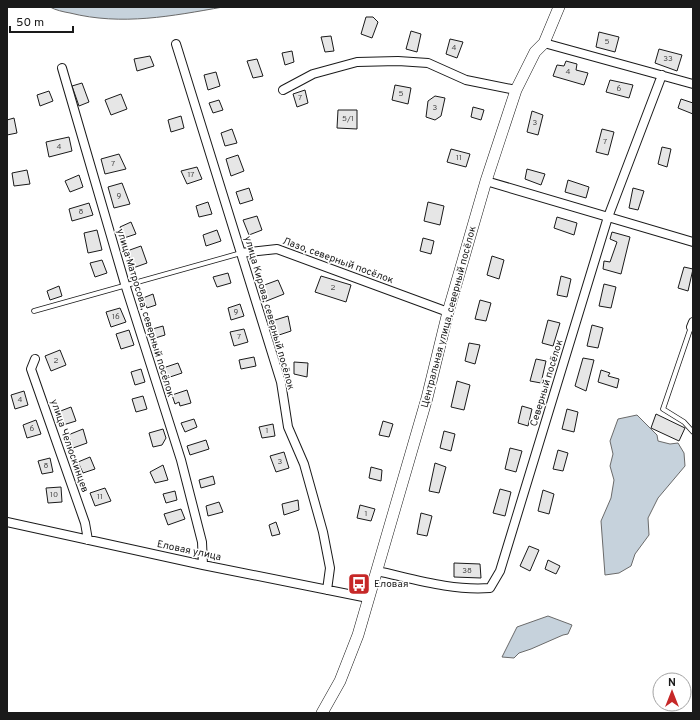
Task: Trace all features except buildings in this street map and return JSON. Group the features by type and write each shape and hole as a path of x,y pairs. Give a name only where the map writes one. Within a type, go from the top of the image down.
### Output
{"street":[{"name":"Центральная улица, северный посёлок","path":"322,713 342,675 358,635 427,398 448,312 486,182 516,90 535,52 544,43 559,7"},
{"path":"544,43 693,84"},
{"name":"улица Кирова, северный посёлок","path":"176,44 281,382 288,427 304,464 323,532 330,568 327,590"},
{"path":"283,90 313,74 357,62 398,61 428,63 466,80 516,90"},
{"name":"улица Матросова, северный посёлок","path":"62,68 125,284 181,460 202,542 203,565"},
{"name":"Северный посёлок","path":"377,571 470,590 490,588 494,583 500,571 608,216 662,75"},
{"path":"486,182 608,216 693,242"},
{"name":"Лазо, северный посёлок","path":"241,253 277,249 448,312"},
{"name":"улица Челюскинцев","path":"35,359 31,369 85,523 88,540"},
{"name":"Еловая улица","path":"7,522 203,565 368,598"}],"lane":[{"name":"Лазо, северный посёлок","path":"34,311 125,284 241,253"},
{"path":"692,325 664,409 684,422 693,432"}],"shaded area":[{"path":"50,7 223,7 185,14 147,18 109,19 89,17"},
{"path":"637,415 657,435 658,441 670,444 678,443 684,453 685,466 658,498 648,518 649,535 635,554 631,566 619,573 605,575 601,521 611,498 614,480 610,466 613,454 610,441 618,419"},
{"path":"548,616 572,625 568,634 519,653 514,658 502,657 517,627"}],"place":[{"name":"Еловая","path":"359,584"}]}
